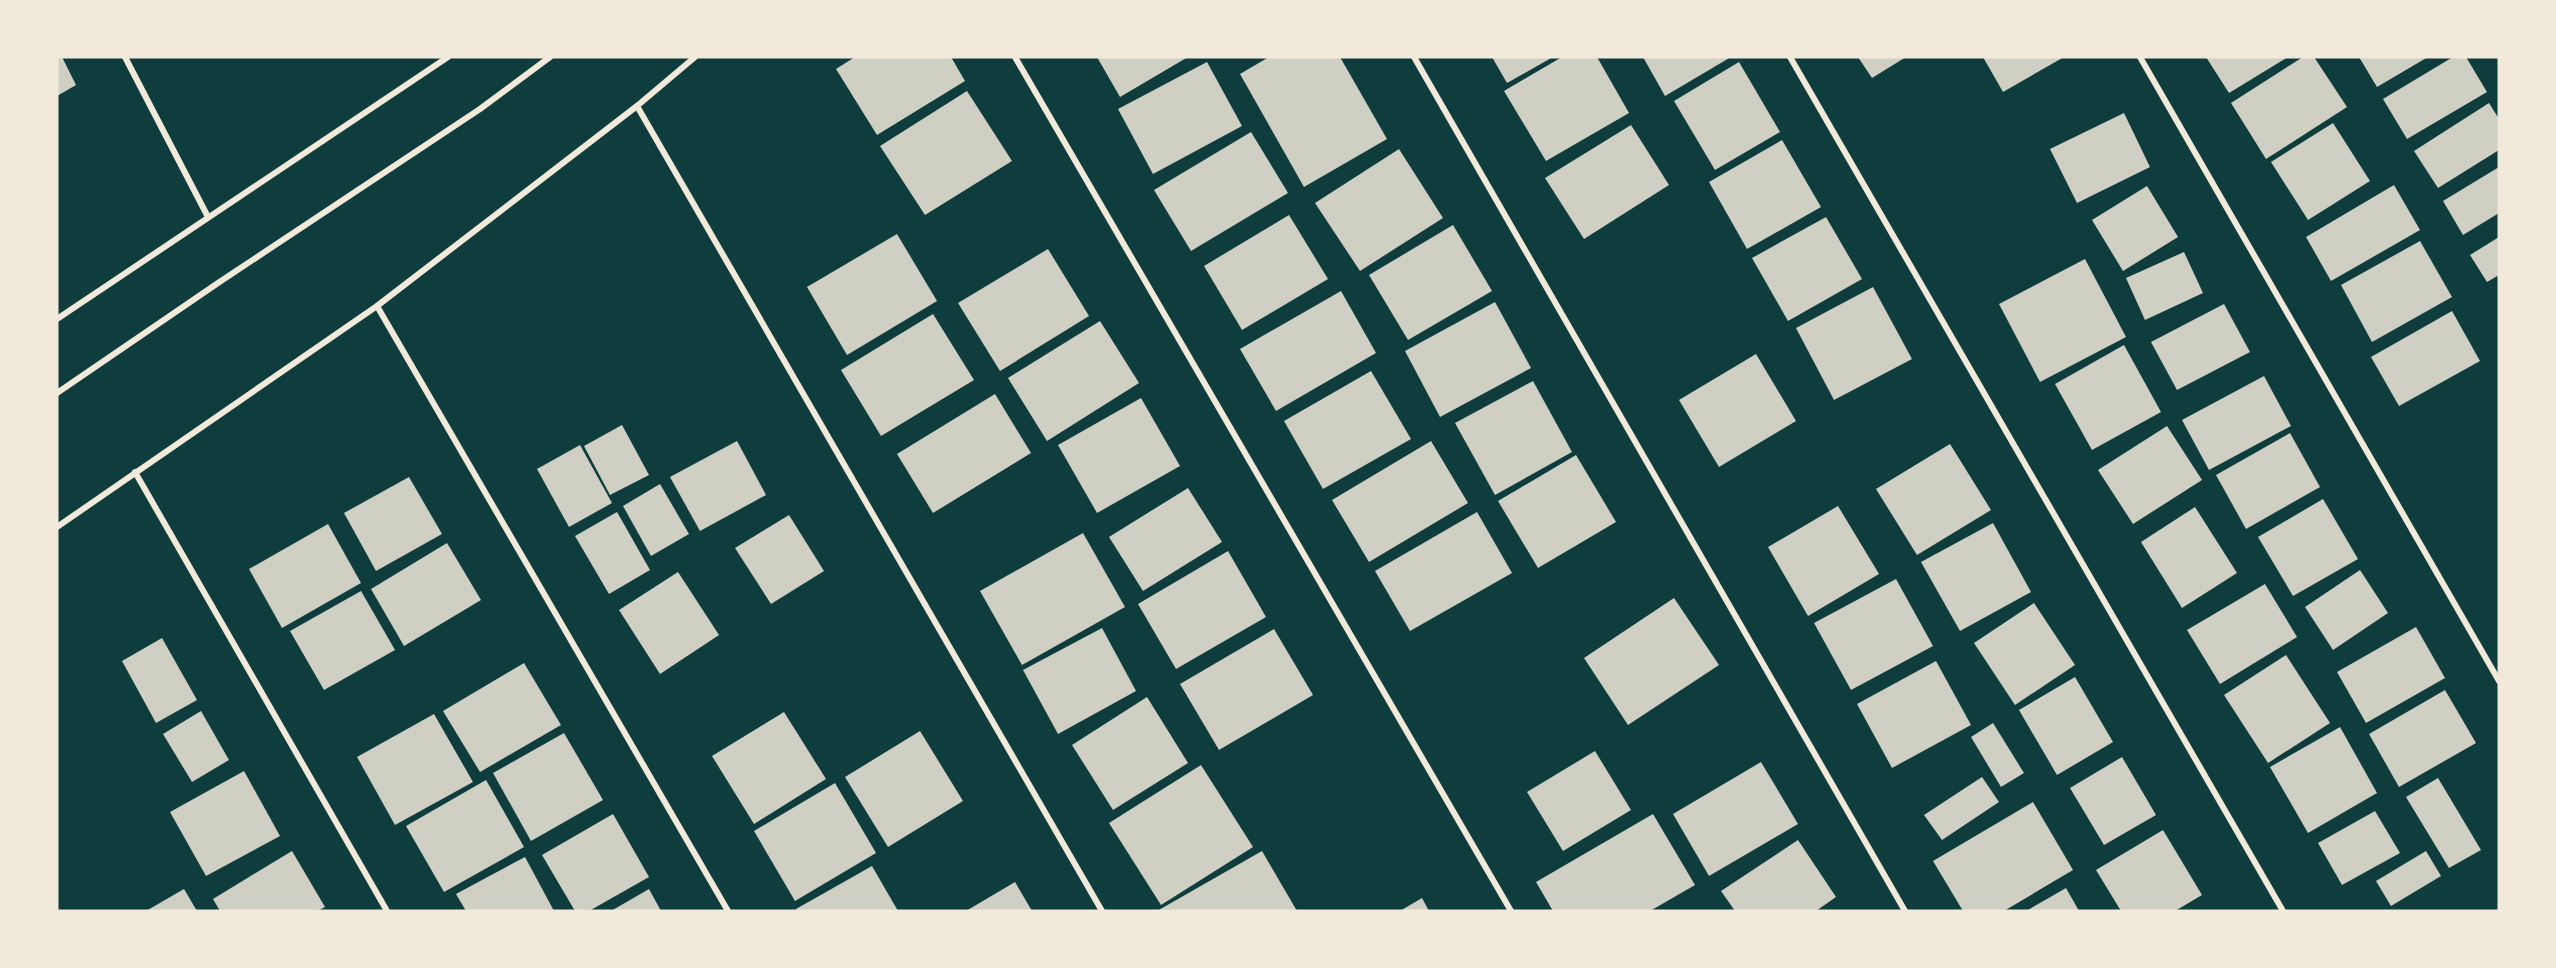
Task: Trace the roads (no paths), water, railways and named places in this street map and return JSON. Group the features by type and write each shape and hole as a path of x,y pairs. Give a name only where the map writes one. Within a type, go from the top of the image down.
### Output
{"street":[{"path":"125,57 208,217"},
{"path":"57,318 448,57"},
{"path":"57,393 218,283 471,116 550,57"},
{"path":"57,527 376,306 637,106 695,57"},
{"path":"1015,57 1511,911"},
{"path":"1414,57 1905,911"},
{"path":"1790,57 2283,911"},
{"path":"2140,57 2499,681"},
{"path":"637,106 1102,911"},
{"path":"376,306 728,911"},
{"path":"135,472 387,911"}]}
